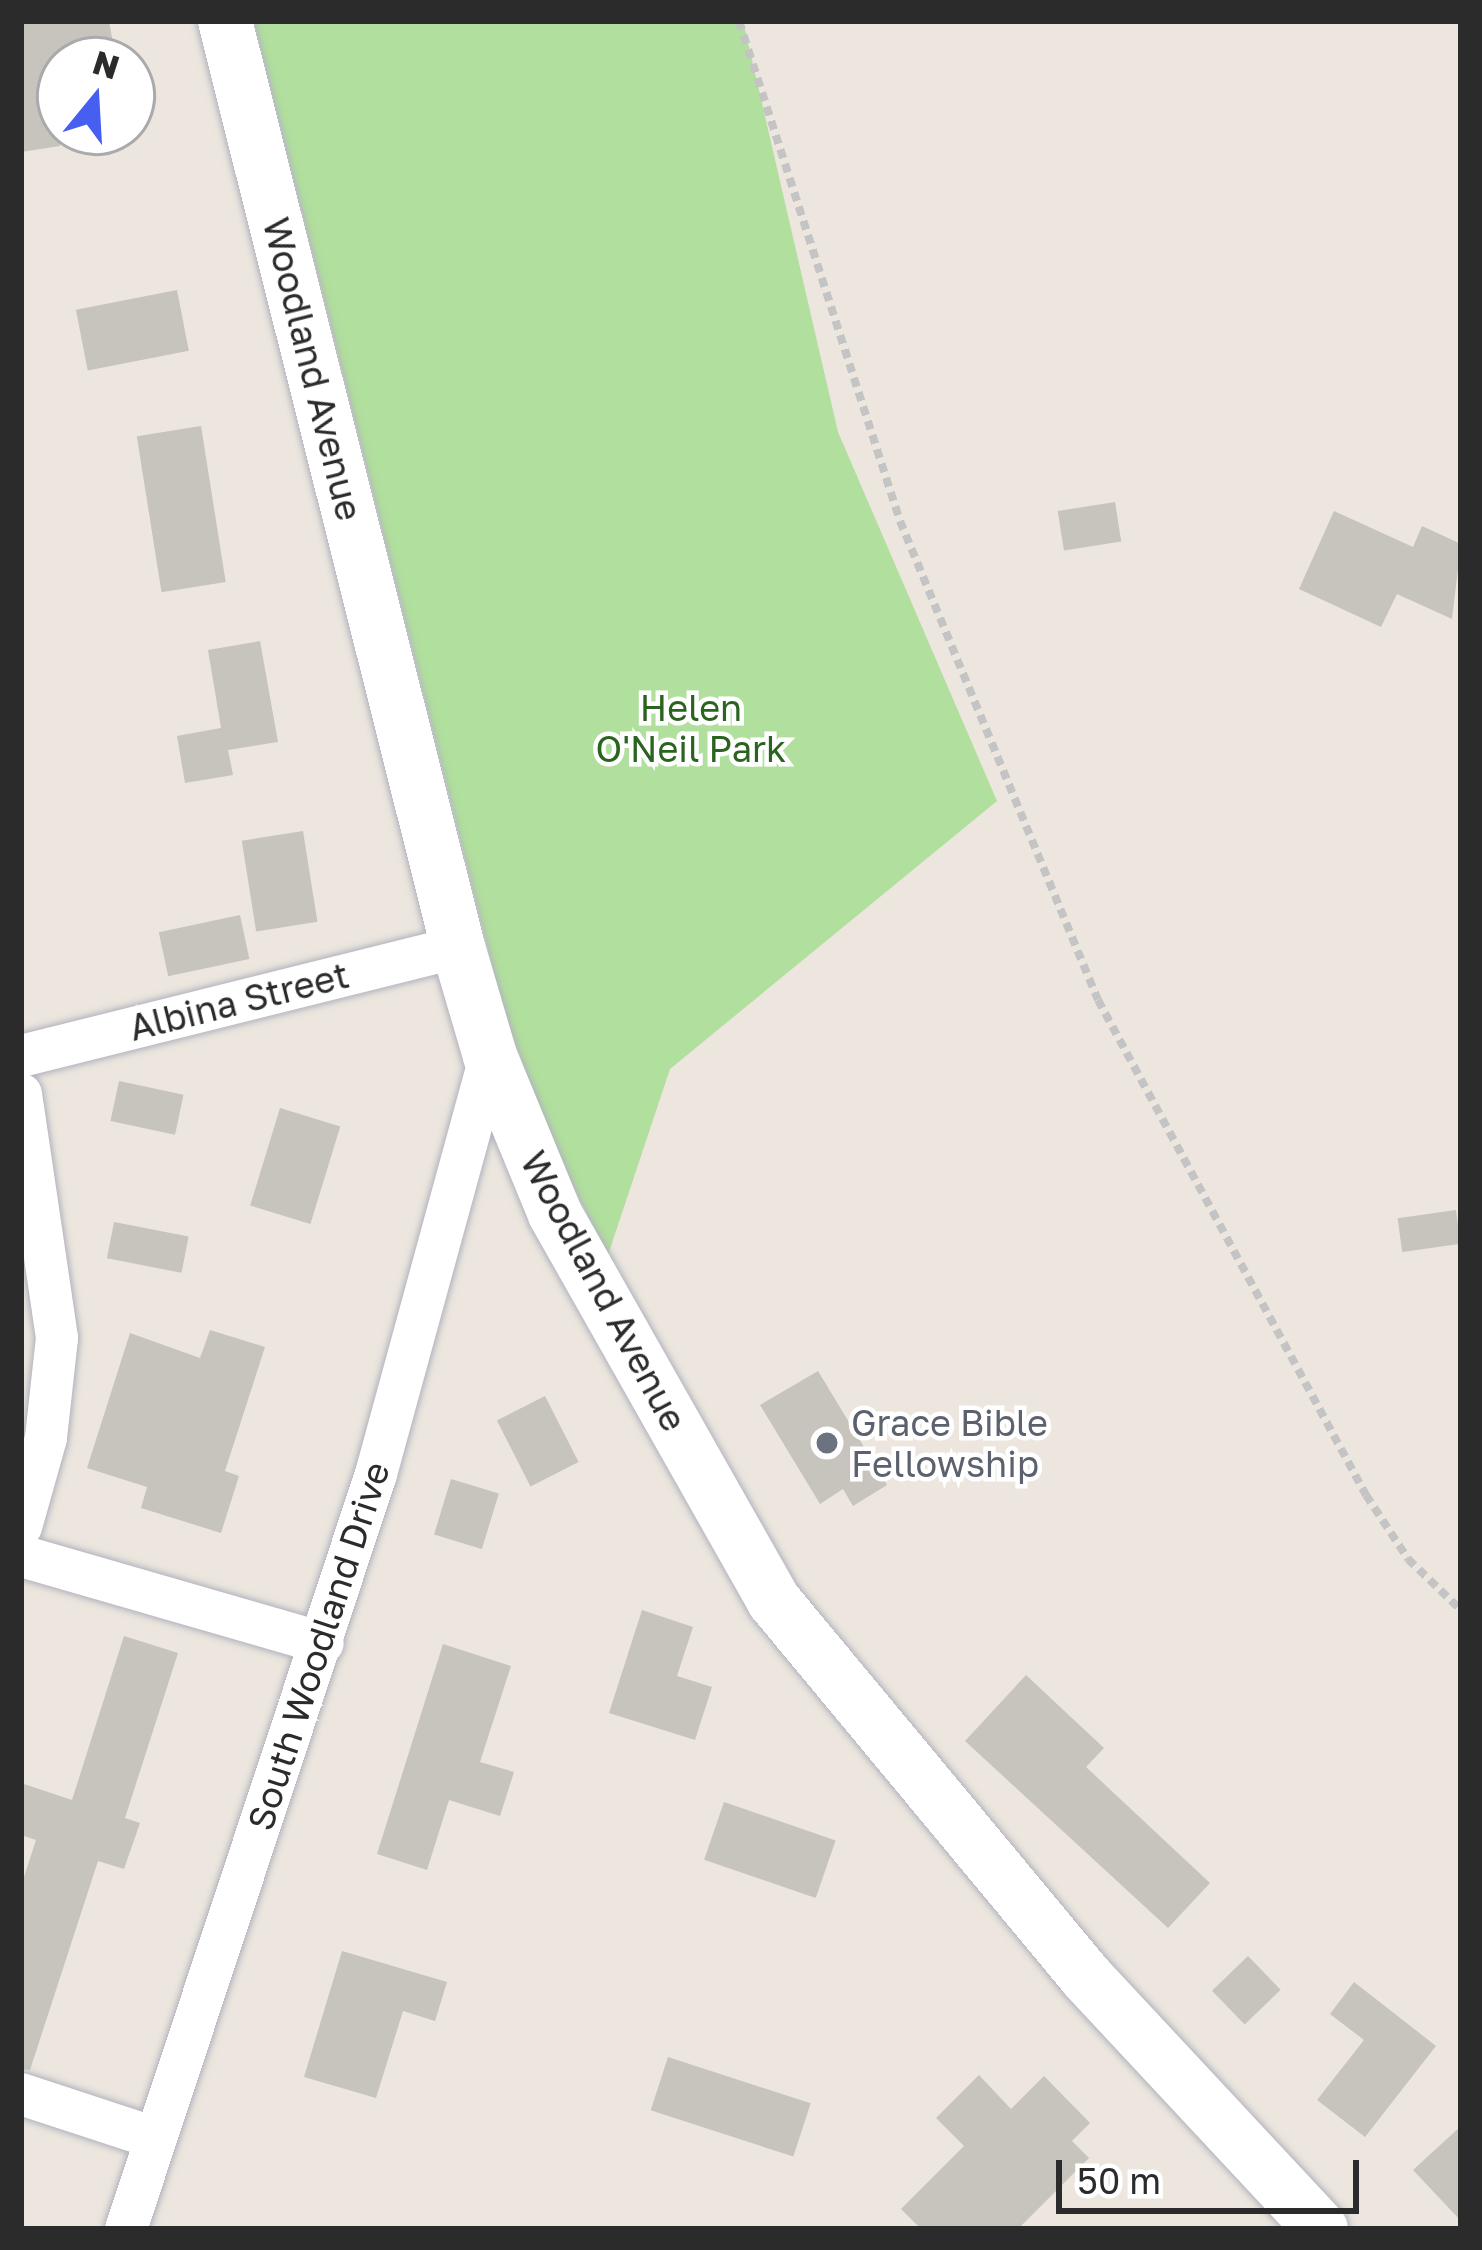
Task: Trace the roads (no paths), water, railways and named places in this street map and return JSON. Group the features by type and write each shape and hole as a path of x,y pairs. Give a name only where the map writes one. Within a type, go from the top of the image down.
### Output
{"street":[{"name":"Woodland Avenue","path":"225,21 458,946 490,1056 555,1214 774,1601 1087,1978 1321,2229"},
{"name":"Albina Street","path":"21,1056 458,946"},
{"name":"South Woodland Drive","path":"126,2229 152,2137 322,1643 459,1194 490,1056"},
{"path":"21,1094 57,1338 46,1438 21,1527"},
{"path":"21,1556 322,1643"},
{"path":"21,2094 152,2137"}],"place":[{"name":"Grace Bible Fellowship","path":"827,1443"}],"park label":[{"name":"Helen O'Neil Park","path":"691,728"}]}
